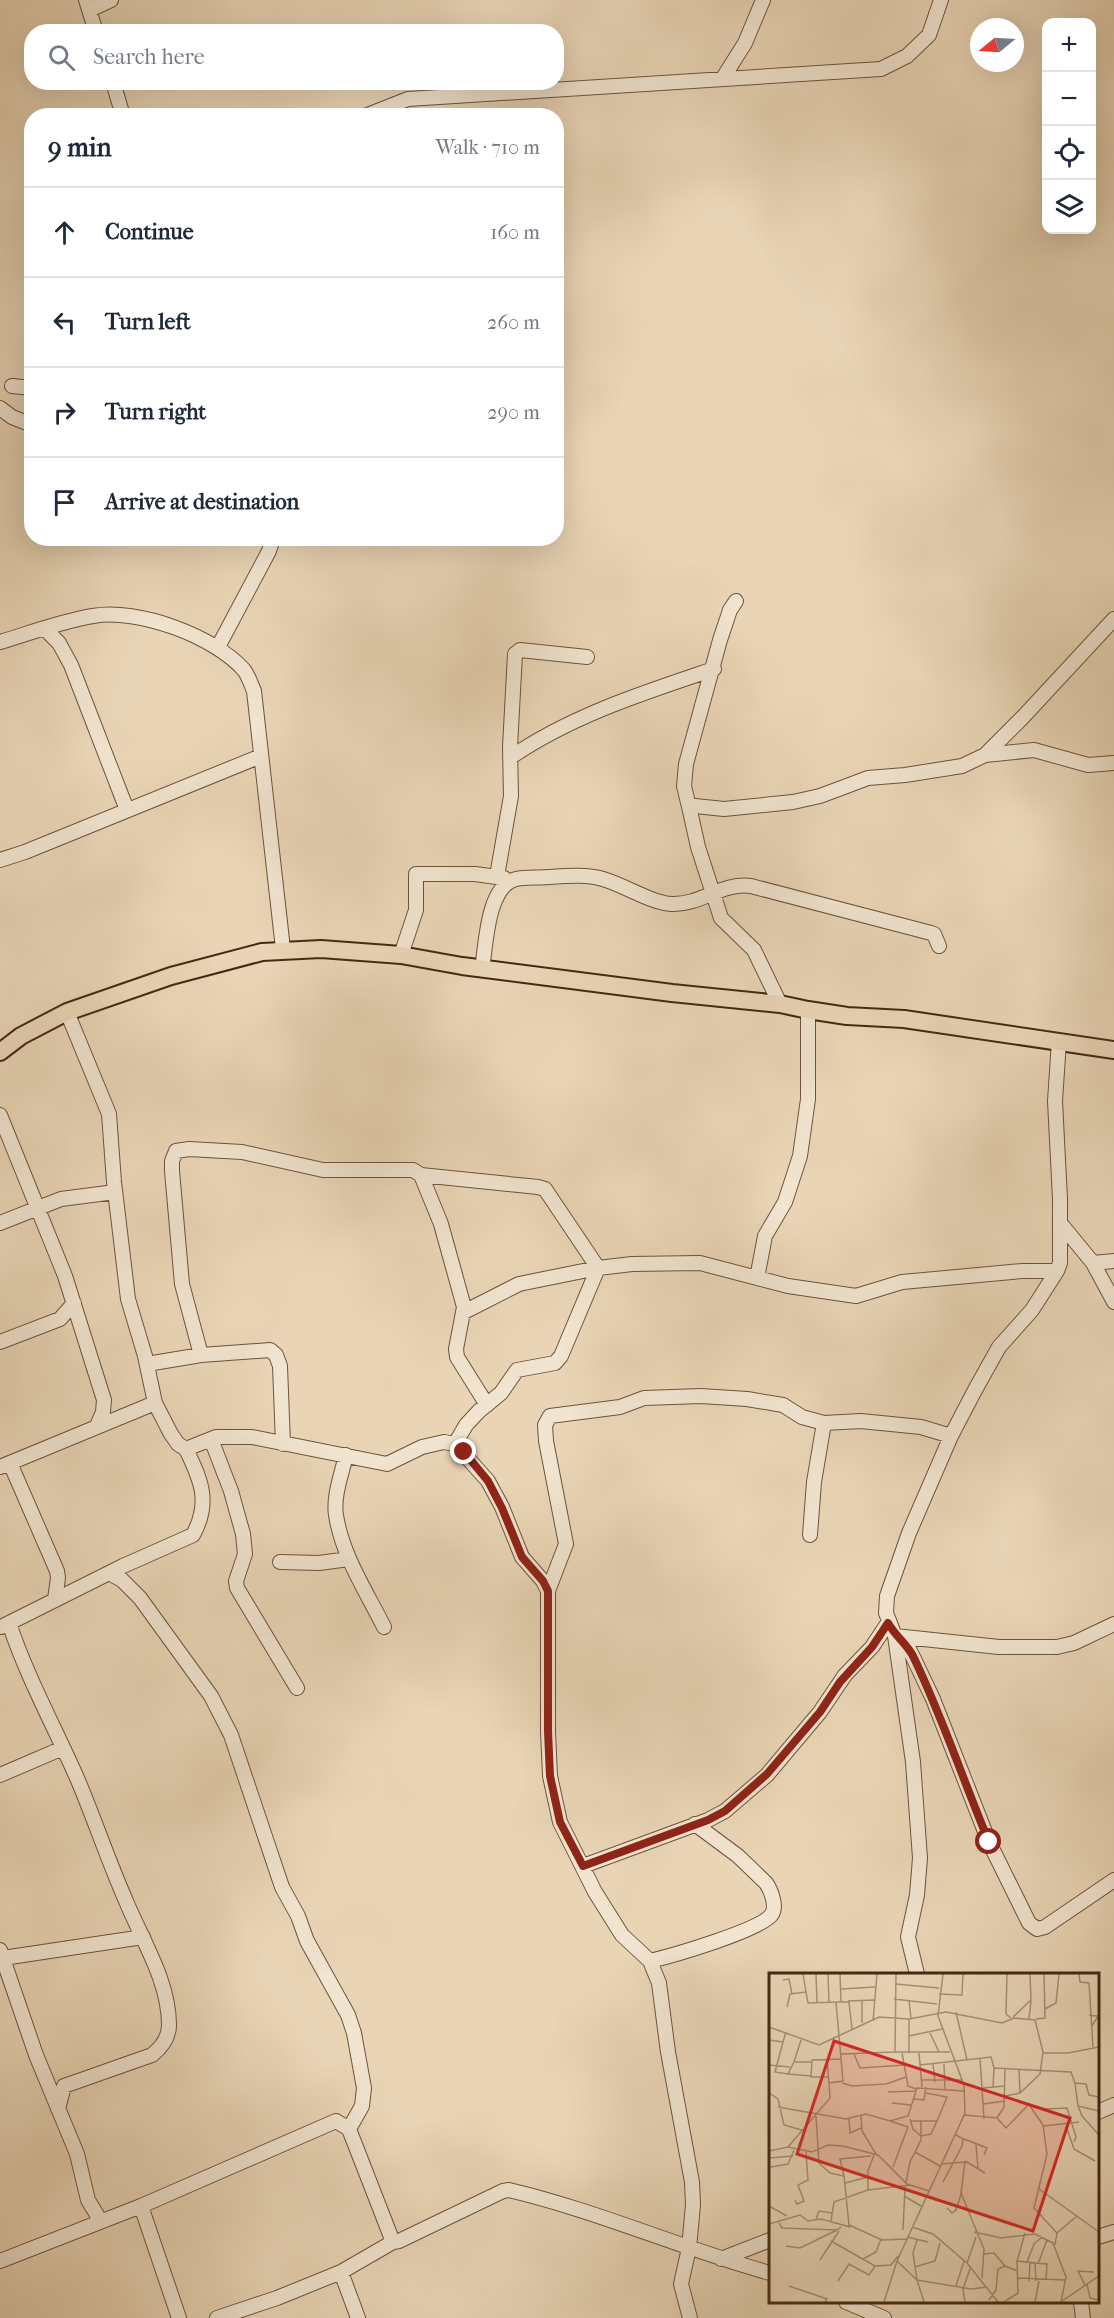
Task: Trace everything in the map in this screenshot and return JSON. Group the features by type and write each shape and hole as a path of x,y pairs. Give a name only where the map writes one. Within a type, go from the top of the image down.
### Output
{"main road":[{"path":"0,1052 21,1036 67,1012 205,966 283,949 321,949 401,955 482,969 780,1004 847,1016 904,1018 1114,1050"}],"street":[{"path":"94,24 88,5 111,0"},
{"path":"723,78 746,43 764,0"},
{"path":"564,90 881,69 907,56 929,35 941,0"},
{"path":"115,90 121,108"},
{"path":"385,108 408,99 557,90"},
{"path":"12,386 24,387"},
{"path":"0,408 12,417 24,422"},
{"path":"218,647 271,546"},
{"path":"736,601 730,610 720,640 714,669 686,764 684,786 698,847 721,918 754,951 780,1004"},
{"path":"0,642 92,616 116,614 156,621 218,647 245,671 254,691 279,895 283,949"},
{"path":"985,755 1114,618"},
{"path":"45,629 59,644 70,666 127,810"},
{"path":"497,876 511,796 510,747 514,654 520,650 587,657"},
{"path":"511,757 532,743 606,706 714,669"},
{"path":"690,811 699,805 724,809 793,802 820,796 862,779 945,770 962,766 985,755 1034,750 1088,765 1114,764"},
{"path":"0,860 25,852 261,756"},
{"path":"401,955 416,910 416,874 475,874 514,879 594,877 672,904 691,903 713,893 740,885 751,886 931,933 934,934 939,946"},
{"path":"482,969 495,899 500,888 514,879"},
{"path":"757,1278 765,1236 785,1202 800,1156 808,1099 808,1010"},
{"path":"58,2109 64,2086 152,2055 164,2043 168,2034 169,2014 166,1995 86,1801 4,1625 109,1573 193,1535 198,1526 204,1493 186,1449 182,1448 171,1434 155,1403 147,1364 128,1299 109,1114 67,1012"},
{"path":"917,1973 908,1937 917,1895 920,1858 913,1762 892,1630 885,1606 909,1533 951,1436 999,1347 1032,1310 1057,1272 1061,1260 1055,1101 1059,1041"},
{"path":"0,1115 74,1303 104,1400 103,1412 97,1426"},
{"path":"201,1355 186,1302 179,1262 172,1171 172,1161 176,1152 189,1149 242,1152 323,1170 413,1170 421,1175 538,1186 545,1189 598,1268"},
{"path":"421,1175 441,1224 464,1312 456,1353 487,1405"},
{"path":"0,1223 38,1207 72,1197 116,1192"},
{"path":"1061,1224 1093,1263 1114,1302"},
{"path":"1093,1263 1114,1261"},
{"path":"464,1312 513,1286 632,1263 700,1263 788,1286 856,1296 902,1282 1022,1271 1057,1272"},
{"path":"455,1444 465,1425 501,1393 517,1370 555,1363 561,1356 598,1268"},
{"path":"0,1342 60,1319 74,1303"},
{"path":"147,1364 201,1355 270,1350 276,1355 281,1373 283,1444"},
{"path":"690,2318 681,2284 689,2248 693,2205 692,2182 668,2052 659,1983 650,1961 622,1935 595,1892 560,1822 550,1776 548,1591 566,1544 545,1425 550,1416 620,1407 644,1398 691,1395 747,1399 783,1405 802,1417 824,1423 871,1422 921,1427 951,1436"},
{"path":"104,1400 122,1416"},
{"path":"55,1599 58,1578 5,1465 155,1403"},
{"path":"810,1535 814,1482 824,1423"},
{"path":"186,1449 216,1437 252,1437 387,1464 422,1447 444,1442 455,1444 488,1481 522,1557 543,1581 548,1591"},
{"path":"211,1439 231,1491 243,1534 245,1554 236,1581 237,1588 297,1688"},
{"path":"346,1455 336,1501 336,1514 349,1558 384,1627"},
{"path":"280,1562 319,1563 349,1558"},
{"path":"109,1573 122,1580 140,1598 211,1696 231,1735 282,1887 298,1916 307,1941 348,2015 354,2033 364,2088 362,2106 349,2129"},
{"path":"58,1578 80,1587"},
{"path":"583,1866 708,1820 725,1811 767,1774 820,1712 840,1682 872,1647 892,1630 999,1647 1057,1647 1074,1643 1113,1627"},
{"path":"892,1630 908,1647 933,1699 989,1842 1029,1923 1037,1929 1045,1927 1114,1880"},
{"path":"0,1775 63,1748"},
{"path":"650,1961 679,1954 760,1923 771,1915 774,1909 770,1888 766,1883 738,1856 695,1824"},
{"path":"100,2220 88,2200 77,2154 36,2055 2,1954 143,1937"},
{"path":"1099,2112 1114,2105"},
{"path":"0,2261 100,2220 141,2206 331,2122 340,2122 349,2129 393,2242"},
{"path":"217,2318 277,2298 341,2272 393,2242 503,2191 510,2190 769,2272"},
{"path":"141,2206 179,2318"},
{"path":"1099,2237 1114,2232"},
{"path":"722,2259 769,2241"},
{"path":"341,2272 358,2318"},
{"path":"850,2303 883,2318"},
{"path":"1074,2318 1082,2308"}],"route":[{"path":"464,1452 488,1481 522,1557 543,1581 548,1591 550,1776 560,1822 583,1866 716,1817 725,1811 767,1774 820,1712 845,1675 872,1647 888,1623 895,1636 911,1652 933,1699 989,1842"}]}
